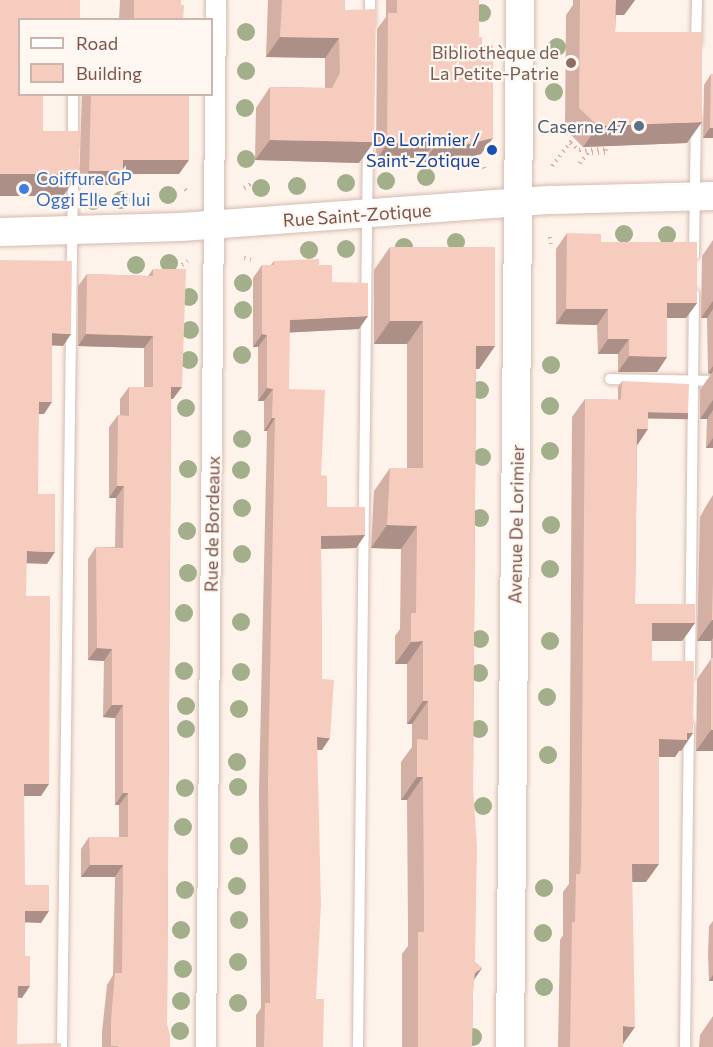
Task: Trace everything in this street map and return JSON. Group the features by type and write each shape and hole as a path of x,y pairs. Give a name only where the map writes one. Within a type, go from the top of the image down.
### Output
{"main road":[{"name":"Avenue De Lorimier","path":"510,1047 520,0"},
{"name":"Rue Saint-Zotique","path":"0,232 73,232 215,225 519,204 704,196"}],"street":[{"name":"Rue de Bordeaux","path":"206,1047 216,0"}],"lane":[{"path":"370,0 370,33"},
{"path":"696,57 697,0"},
{"path":"62,1047 74,96"},
{"path":"694,262 704,196 696,102"},
{"path":"358,1047 368,121"},
{"path":"690,690 694,286"},
{"path":"610,379 713,381"},
{"path":"685,1047 689,714"}],"path":[{"path":"552,166 574,138"},
{"path":"570,143 579,150 607,150 588,153 579,164"},
{"path":"244,188 251,184"},
{"path":"550,237 551,244"},
{"path":"244,258 251,260"},
{"path":"182,265 188,261"}],"building":[{"path":"0,0 80,0 80,18 18,18 18,96 43,96 43,131 80,131 79,174 0,174"},
{"path":"134,0 181,0 181,5 184,5 183,18 134,18"},
{"path":"282,0 345,0 345,10 376,9 374,142 270,140 270,87 332,88 340,73 339,38 280,37"},
{"path":"397,0 479,0 479,37 482,37 482,45 493,45 493,138 465,145 435,146 436,141 387,144 388,13 397,13"},
{"path":"580,0 616,0 615,32 702,32 702,122 598,126 579,108"},
{"path":"711,74 713,74 713,128 710,128"},
{"path":"91,96 189,96 189,160 123,160 123,171 89,171"},
{"path":"567,233 601,234 601,242 697,242 697,303 667,303 667,357 629,356 629,339 608,339 608,309 566,309"},
{"path":"390,247 495,247 495,346 476,346 473,788 477,847 475,962 482,968 475,973 472,1047 418,1047 418,932 424,932 424,903 423,777 417,777 417,739 428,740 428,701 423,701 423,641 411,642 411,613 416,613 417,526 387,525 390,468 423,468 423,321 390,321"},
{"path":"319,259 319,265 332,265 332,282 368,283 368,316 290,320 289,389 325,390 321,475 327,476 327,507 365,507 365,535 321,536 322,679 334,680 330,738 317,737 321,904 316,999 324,999 323,1047 264,1047 265,1003 270,1003 268,780 275,418 272,418 273,389 267,388 267,335 262,334 262,265 274,265 274,261"},
{"path":"0,260 72,261 71,334 52,333 52,402 39,402 38,494 55,494 55,552 27,551 26,596 50,596 50,622 49,784 24,784 25,885 49,885 49,911 25,911 25,956 30,956 30,986 18,986 17,1044 61,1043 61,1047 0,1047"},
{"path":"153,269 186,269 182,387 171,387 167,1024 170,1047 118,1047 111,1046 111,1020 115,973 122,973 123,865 90,865 89,837 128,837 128,793 123,793 123,705 112,705 112,649 97,648 96,547 123,548 124,486 117,486 118,415 129,416 129,387 153,387 153,336 86,334 87,274 153,276"},
{"path":"622,381 689,384 688,413 648,412 648,400 621,400"},
{"path":"585,399 648,400 648,429 637,429 635,604 695,604 695,623 652,623 652,661 694,661 693,733 687,733 687,740 659,739 659,864 632,864 635,1027 623,1026 623,1047 570,1047 572,922 575,922 576,874 580,874 581,864"},
{"path":"711,658 713,658 713,730 711,730"}],"place":[{"name":"Bibliothèque de La Petite-Patrie","path":"571,63"},
{"name":"Caserne 47","path":"639,126"},
{"name":"De Lorimier / Saint-Zotique","path":"492,150"},
{"name":"Coiffure GP Oggi Elle et lui","path":"24,189"}]}
